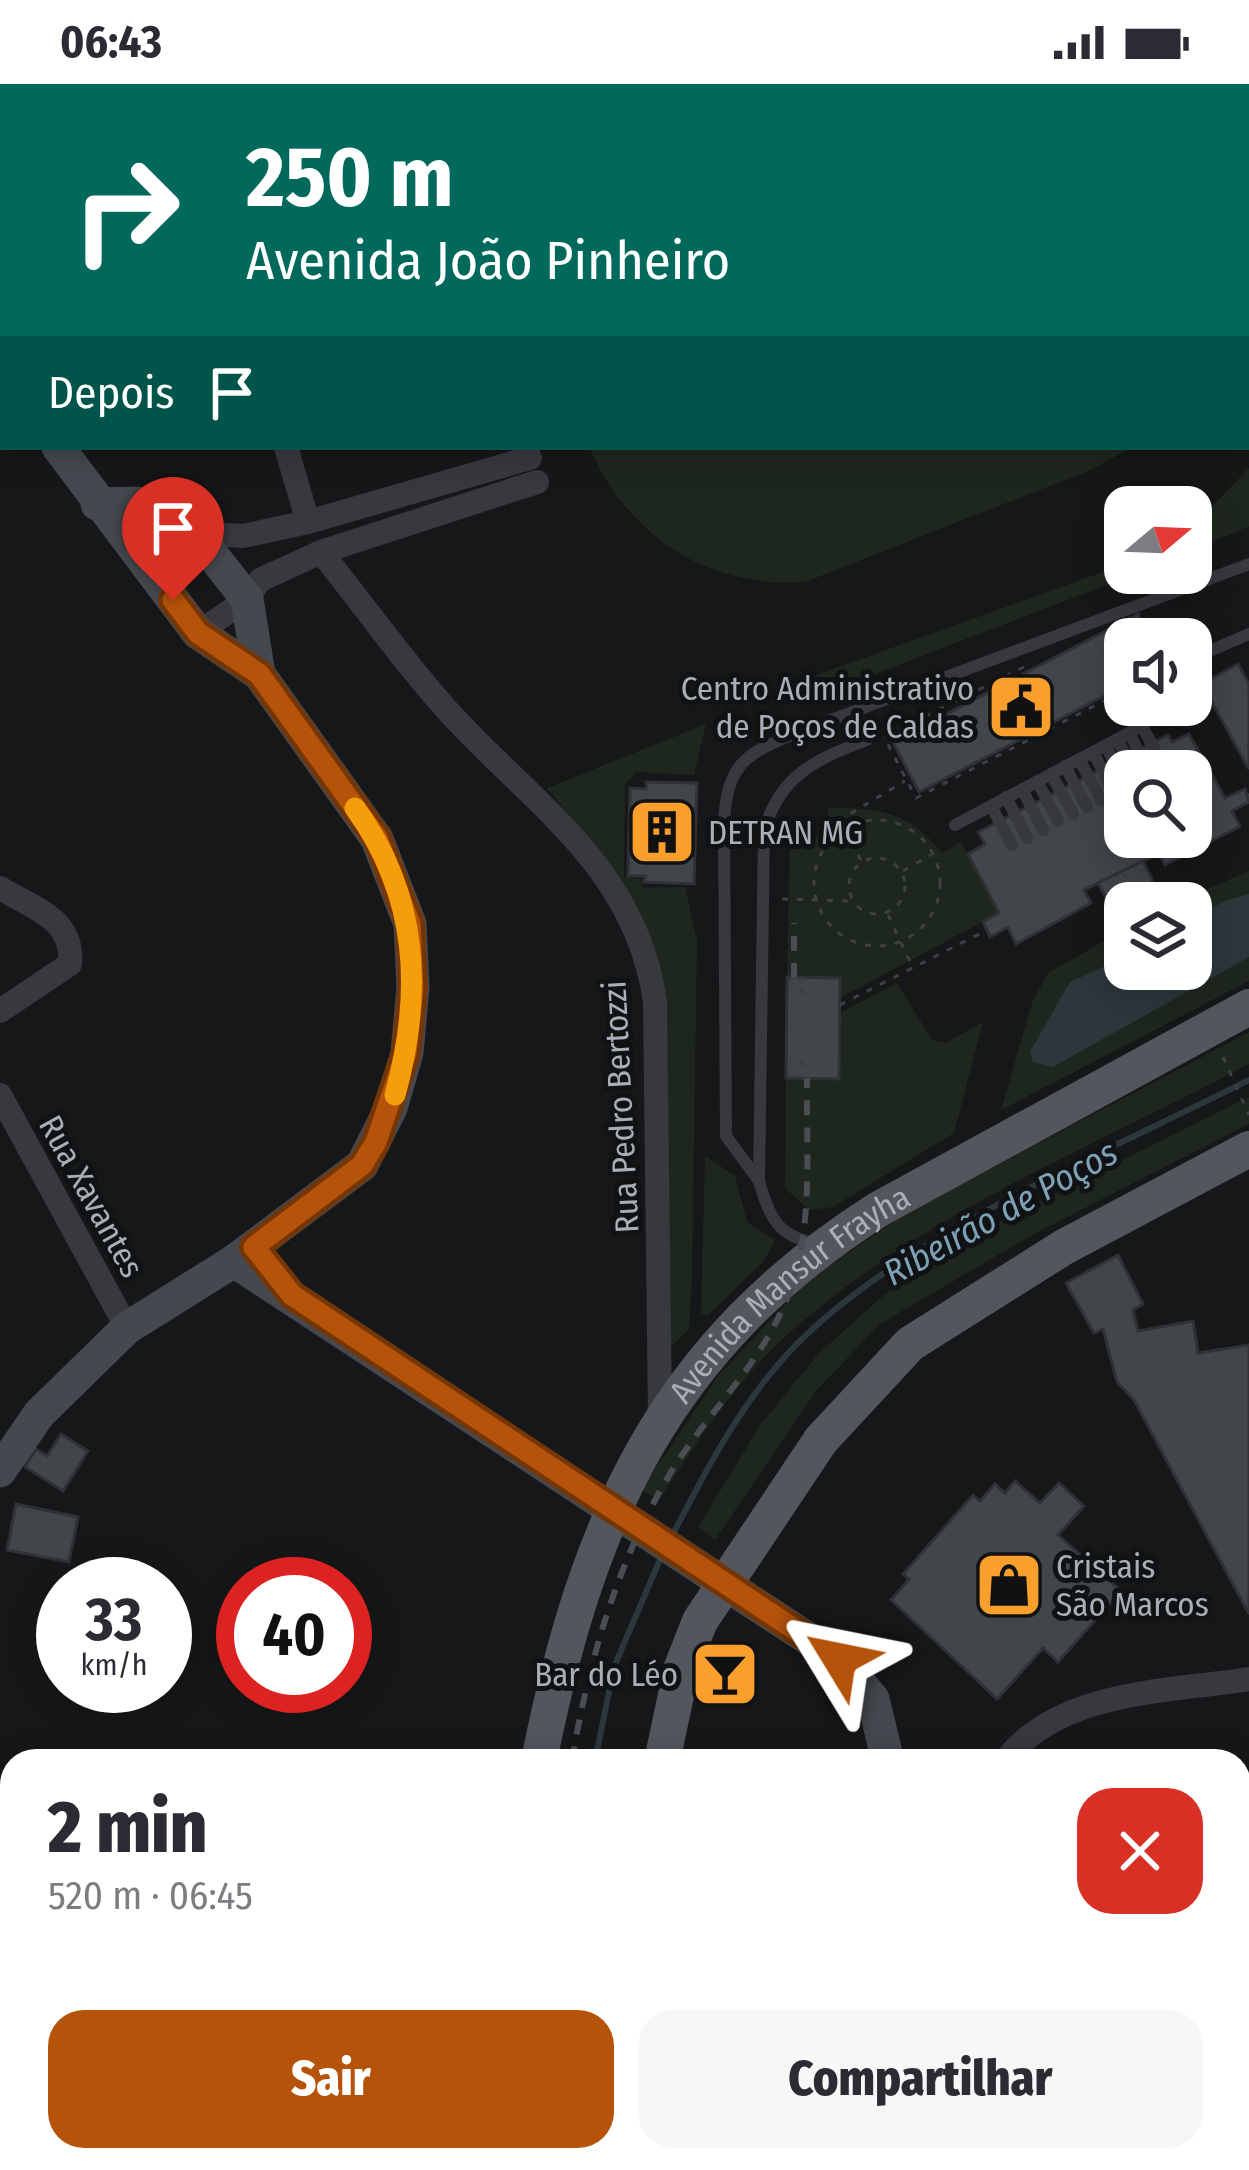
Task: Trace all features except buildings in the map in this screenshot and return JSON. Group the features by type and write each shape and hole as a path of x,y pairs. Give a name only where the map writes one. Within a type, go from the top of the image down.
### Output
{"main road":[{"name":"Avenida Mansur Frayha","path":"542,1749 568,1633 627,1516 660,1417 740,1319 823,1245 967,1156 1249,1007"},
{"path":"665,1749 682,1667 700,1621 820,1440 910,1343 1064,1247 1249,1149"}],"street":[{"path":"0,1471 39,1414 127,1328 244,1254 362,1165 376,1142 406,1053 413,988 410,924 377,838 259,674 198,633 61,450"},
{"path":"287,450 308,522"},
{"path":"98,504 138,503 196,533 243,536 534,470 260,580 247,598 198,633"},
{"path":"148,567 196,533"},
{"path":"196,533 247,598 259,674"},
{"name":"Rua Pedro Bertozzi","path":"322,552 443,705 600,864 639,936 656,1002 660,1417"},
{"path":"0,888 64,926 72,940 70,964 0,1011"},
{"name":"Rua Xavantes","path":"0,1096 127,1328"},
{"path":"244,1254 292,1295 854,1673 873,1699 885,1749"},
{"path":"1014,1749 1022,1738 1074,1711 1249,1679"}],"lane":[{"path":"823,1245 794,1240 777,1227 759,1181 726,1136 725,789 735,768 750,754 856,711 1249,564"},
{"path":"1212,650 1249,634"},
{"path":"759,1181 764,831 770,808 804,766 868,740 856,711"},
{"path":"955,825 1134,726"},
{"path":"1117,739 1135,750"},
{"path":"1117,739 1123,750"},
{"path":"1117,739 1128,750"},
{"path":"1117,739 1118,750"},
{"path":"1079,759 1087,808"},
{"path":"1065,766 1087,808"},
{"path":"1052,773 1087,808"},
{"path":"1037,781 1058,821"},
{"path":"1022,789 1043,830"},
{"path":"1006,797 1027,838"},
{"path":"991,806 1012,845"}],"path":[{"path":"1141,608 1146,618"},
{"path":"1034,662 884,737 916,798 1104,700"},
{"path":"862,861 838,821 907,780"},
{"path":"862,820 902,824 933,854 939,896 932,916 899,943 856,944 838,933 815,900 818,860 843,829 862,820"},
{"path":"901,872 933,854"},
{"path":"763,898 853,902 868,914 887,913 905,891 901,872 879,857 862,861 848,884 853,902"},
{"path":"1122,872 1128,882"},
{"path":"887,913 912,967"},
{"path":"840,1005 987,930"},
{"path":"1226,1062 1249,1115"}],"shaded area":[{"path":"591,450 1127,450 1093,469 805,582 769,582 704,566 649,531 606,479"},
{"path":"1249,468 1249,526 1212,542 1212,507"},
{"path":"1104,572 1104,586 823,694 800,681"},
{"path":"706,724 694,775 635,772 625,785 624,878 641,879 643,888 685,887 697,940 689,1329 671,1347 657,988 620,877 547,788"},
{"path":"829,808 863,809 905,820 942,853 961,842 999,913 840,998 840,978 787,977 790,836 822,837"},
{"path":"1249,871 1249,981 1001,1110 1033,1000 1048,973 1104,941 1104,990 1212,990 1212,887"},
{"path":"1249,894 1249,957 1212,978 1212,908"},
{"path":"1104,967 1104,990 1190,990 1052,1067 1033,1062 1030,1052 1070,982"},
{"path":"897,983 932,1040 945,1043 983,1022 954,1133 833,1207 809,1210 785,1188 786,1078 839,1078 840,1013"},
{"path":"1249,1032 1249,1064 950,1218 839,1292 750,1372 659,1500 641,1490 718,1376 805,1283 906,1213"},
{"path":"1249,1097 1249,1124 1034,1234 880,1324 816,1391 715,1540 698,1527 761,1424 819,1353 884,1295 974,1234"},
{"path":"705,1156 735,1176 747,1222 775,1240 764,1261 707,1316 701,1314"}],"waterway":[{"name":"Ribeirão de Poços","path":"671,1538 745,1407 776,1367 819,1323 872,1281 997,1205 1249,1080"},
{"name":"Ribeirão de Poços","path":"597,1749 614,1667 662,1555"}],"railway":[{"path":"794,923 794,978"},
{"path":"574,1749 596,1651 634,1544 684,1452 770,1333 794,1278 806,1204 807,1078"}],"slow traffic":[{"path":"355,808 377,838 410,924 413,988 406,1053 395,1095"}],"place":[{"name":"Centro Administrativo de Poços de Caldas","path":"1021,707"},
{"name":"DETRAN MG","path":"662,832"},
{"name":"Cristais São Marcos","path":"1009,1585"},
{"name":"Bar do Léo","path":"725,1674"}],"route":[{"path":"173,600 198,633 259,674 377,838 410,924 413,988 406,1053 392,1108 376,1142 362,1165 254,1247 292,1295 839,1659"}]}
